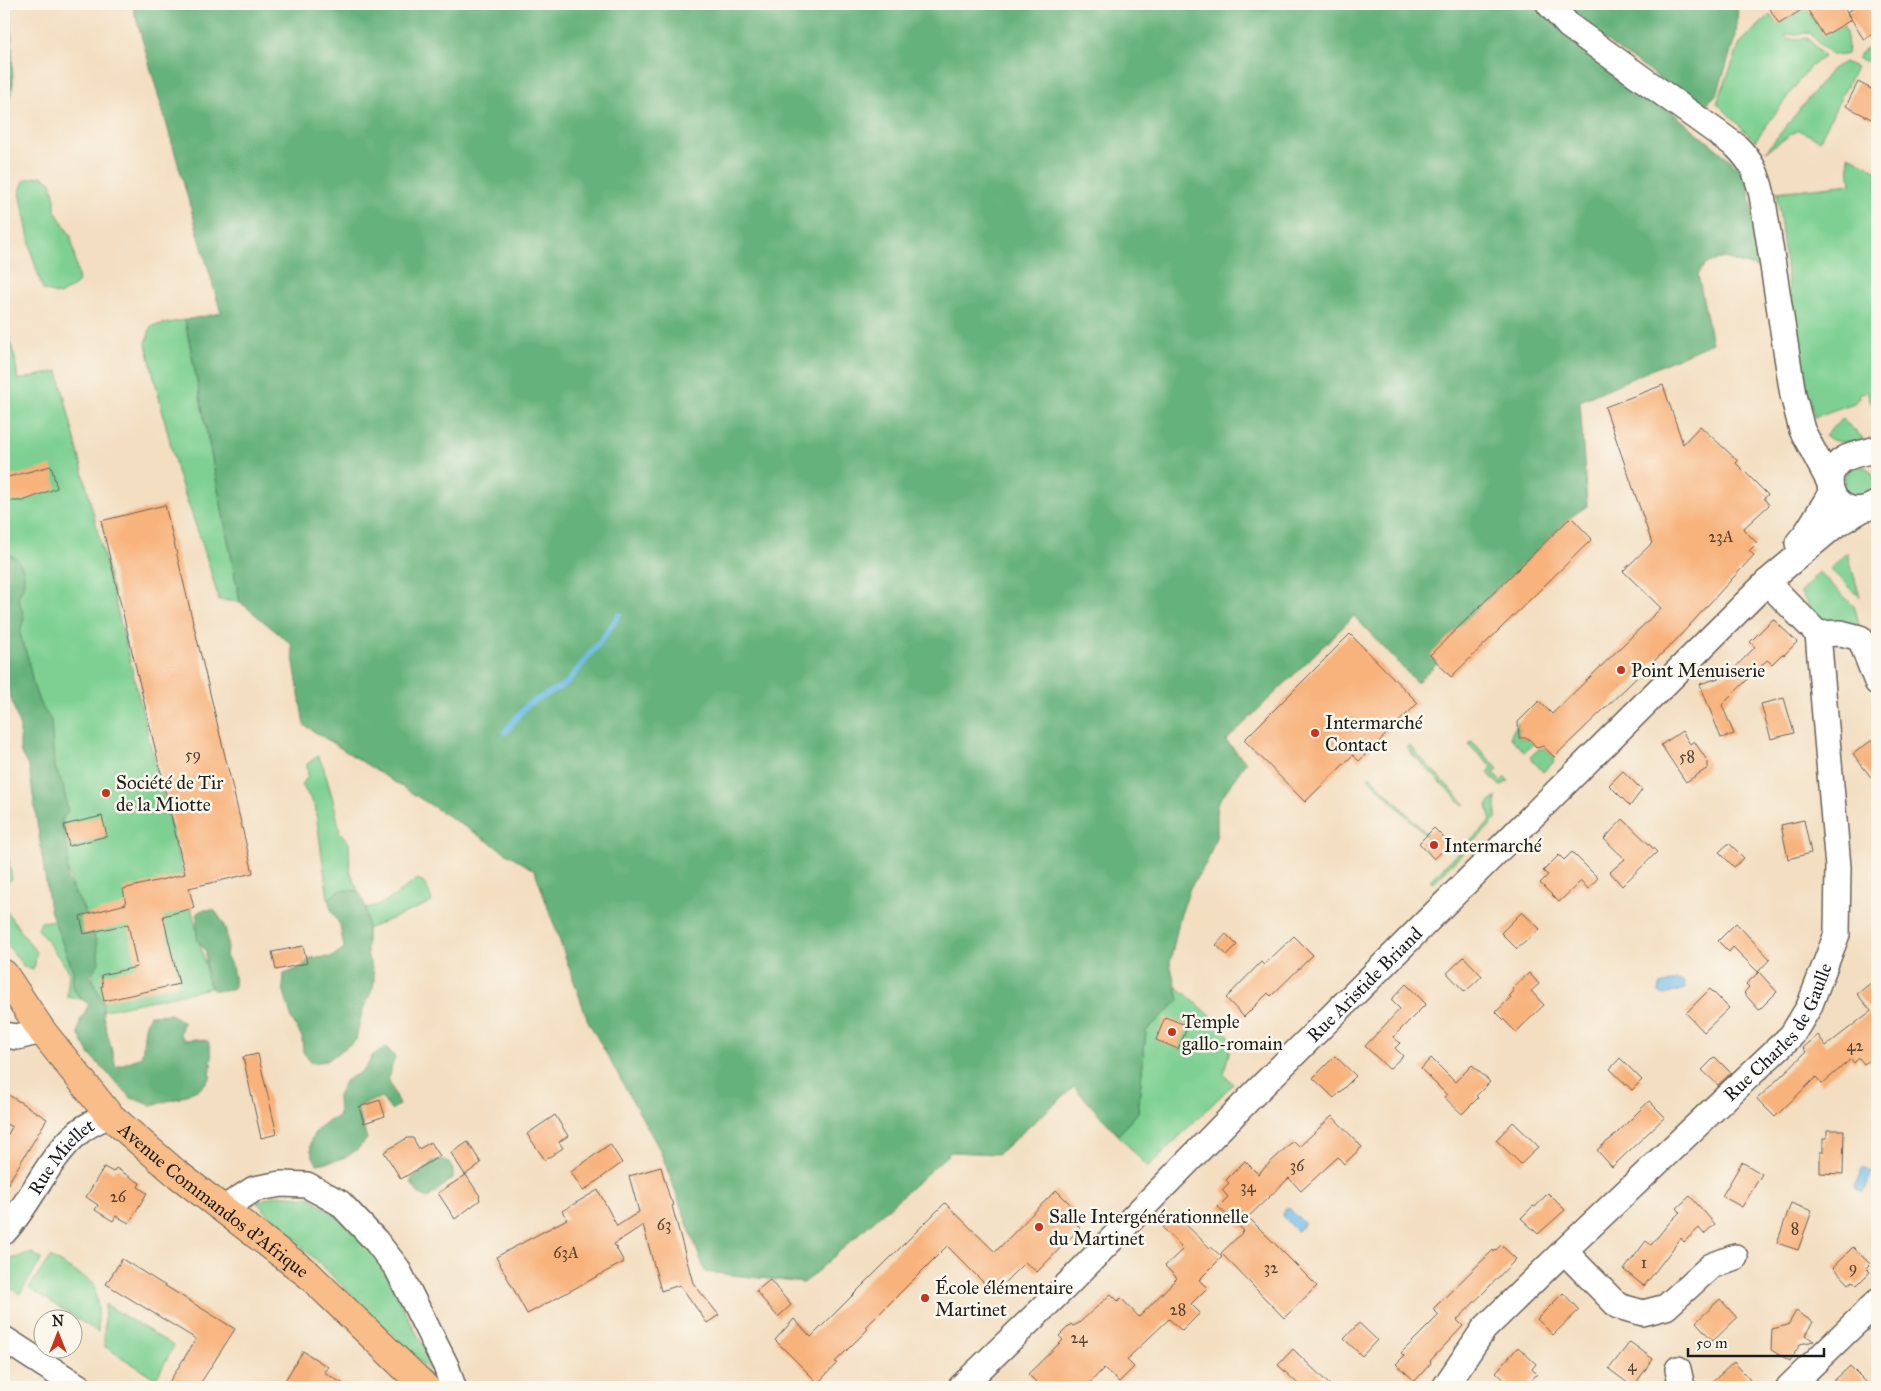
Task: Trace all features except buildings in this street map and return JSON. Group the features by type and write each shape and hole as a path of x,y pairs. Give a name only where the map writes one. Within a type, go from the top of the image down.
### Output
{"main road":[{"name":"Avenue Commandos d'Afrique","path":"4,974 42,1031 109,1115 176,1173 309,1275 424,1387"}],"street":[{"path":"1549,4 1569,26 1736,146 1749,159 1757,176 1762,195 1793,395 1802,430 1836,500 1852,510 1871,507"},
{"path":"1798,413 1821,439 1834,447 1870,455"},
{"name":"Rue Aristide Briand","path":"1767,582 1807,532 1831,488 1831,474 1836,466 1843,459 1870,455"},
{"name":"Rue Aristide Briand","path":"961,1387 1064,1288 1245,1102 1767,582 1834,526 1871,507"},
{"path":"1767,582 1818,634 1841,633 1860,638 1877,682"},
{"name":"Rue Charles de Gaulle","path":"1445,1387 1484,1329 1792,1035 1809,1007 1837,934 1838,867 1818,634"},
{"path":"4,1035 17,1037 42,1031"},
{"name":"Rue Miellet","path":"4,1232 17,1218 58,1154 79,1131 109,1115"},
{"path":"223,1209 254,1189 281,1184 307,1185 340,1204 376,1241 397,1268 446,1366 453,1387"},
{"path":"1564,1251 1618,1306 1643,1313 1666,1307 1711,1266 1735,1257"},
{"path":"1788,1387 1877,1302"},
{"path":"4,1339 80,1387"}],"green space":[{"path":"4,4 11,21 13,84 9,100 4,104"},
{"path":"132,4 1541,4 1746,173 1764,270 1724,258 1705,264 1698,275 1712,343 1580,401 1587,506 1571,517 1430,655 1437,663 1417,683 1354,616 1226,741 1246,762 1217,804 1217,834 1207,862 1190,888 1180,917 1170,963 1179,1000 1146,1031 1138,1112 1118,1135 1074,1087 998,1154 951,1152 804,1283 705,1272 660,1150 588,1021 535,871 304,725 291,644 240,602 185,320 221,313"},
{"path":"1553,4 1738,4 1736,36 1717,94 1702,108"},
{"path":"1806,7 1824,36 1843,24 1848,46 1847,54 1836,55 1831,53 1821,46 1810,33 1785,35 1788,39 1808,38 1824,57 1810,66 1755,141 1717,103 1740,43 1770,15 1779,24"},
{"path":"1877,41 1877,65 1857,58 1864,50"},
{"path":"1844,62 1856,67 1820,140 1798,130 1766,151 1832,69"},
{"path":"1848,155 1877,171 1877,418 1867,391 1859,394 1860,398 1854,403 1814,417 1794,330 1777,192 1851,184"},
{"path":"41,176 51,182 55,200 55,211 71,236 79,282 60,295 43,290 32,255 20,192 24,180"},
{"path":"185,320 240,602 219,600 203,546 178,475 146,344 151,326"},
{"name":"Société de Tir de la Miotte","path":"4,323 15,358 18,380 58,371 211,988 101,1011 4,598"},
{"path":"1842,419 1863,438 1857,446 1832,440 1825,435"},
{"path":"1859,466 1870,471 1875,482 1870,493 1859,498 1848,493 1843,482 1848,471"},
{"path":"4,551 17,560 23,571 24,583 18,597 24,617 20,634 40,704 51,720 54,765 63,785 68,811 62,820 68,852 67,880 82,905 97,943 99,963 90,975 103,1002 103,1016 116,1067 141,1057 147,1020 150,1015 171,1014 183,1022 180,1034 185,1040 197,1039 208,1041 212,1056 210,1078 201,1088 180,1098 151,1105 131,1098 90,1055 78,1034 80,1021 89,1004 81,999 73,988 73,971 50,910 29,768 20,751 20,728 4,675"},
{"path":"1847,552 1860,597 1830,569"},
{"path":"1819,572 1855,607 1859,626 1818,620 1800,592"},
{"path":"1518,722 1519,738 1535,738 1533,744 1524,752 1510,737"},
{"path":"1472,741 1498,769 1494,774 1501,781 1505,777 1509,781 1500,786 1488,773 1492,767 1469,745"},
{"path":"1409,745 1465,804 1463,805 1406,748"},
{"path":"1545,748 1554,757 1553,763 1543,772 1530,757 1539,749"},
{"path":"318,756 323,766 334,803 340,832 349,843 350,870 358,891 341,890 328,899 315,806 302,785 308,776 307,764"},
{"path":"1370,776 1428,835 1428,838 1368,778"},
{"path":"1496,797 1496,820 1433,883 1430,880 1491,821 1487,805"},
{"path":"8,857 12,879 8,882 4,880 4,858"},
{"path":"418,879 426,886 432,902 367,929 366,908 388,900"},
{"path":"341,890 358,891 362,898 367,919 367,954 374,977 374,984 363,1010 356,1040 327,1061 312,1063 303,1052 302,1037 292,1020 283,988 284,974 300,968 311,958 332,957 344,948 340,925 331,910 328,899"},
{"path":"4,908 36,952 33,970 24,967 4,940"},
{"path":"202,910 214,910 222,921 227,937 226,956 233,971 234,988 224,991 213,990 206,978 206,951 197,940 197,913"},
{"path":"54,920 73,971 73,988 81,999 67,997 69,971 38,929 41,922"},
{"path":"1175,985 1214,1019 1227,1034 1230,1040 1230,1047 1224,1074 1233,1084 1148,1167 1118,1135 1138,1112 1146,1031 1179,1000"},
{"path":"386,1047 395,1057 388,1078 399,1105 391,1110 381,1097 357,1107 367,1139 356,1150 345,1157 317,1164 312,1155 311,1141 318,1129 339,1116 338,1096 345,1081 364,1070 373,1055"},
{"path":"442,1159 449,1162 453,1170 453,1178 428,1198 418,1193 411,1183 412,1178 426,1169 432,1161"},
{"path":"278,1195 312,1198 348,1225 375,1253 434,1367 429,1370 256,1202"},
{"path":"32,1253 42,1259 20,1294 4,1284 4,1261"},
{"path":"50,1257 94,1283 98,1307 98,1332 82,1322 82,1308 60,1308 29,1288"},
{"path":"105,1304 174,1346 156,1379 104,1346"}],"water":[{"path":"1677,980 1684,982 1685,989 1664,995 1658,990 1660,985"},
{"path":"1862,1168 1872,1172 1864,1192 1854,1188"},
{"path":"1286,1209 1290,1209 1305,1224 1297,1231 1282,1216"}],"waterway":[{"path":"505,732 527,705 567,683 619,615"}],"place":[{"name":"Point Menuiserie","path":"1621,670"},
{"name":"Intermarché Contact","path":"1315,733"},
{"name":"Société de Tir de la Miotte","path":"106,793"},
{"name":"Intermarché","path":"1434,845"},
{"name":"Temple gallo-romain","path":"1172,1032"},
{"name":"Salle Intergénérationnelle du Martinet","path":"1039,1227"},
{"name":"École élémentaire Martinet","path":"925,1298"}]}
